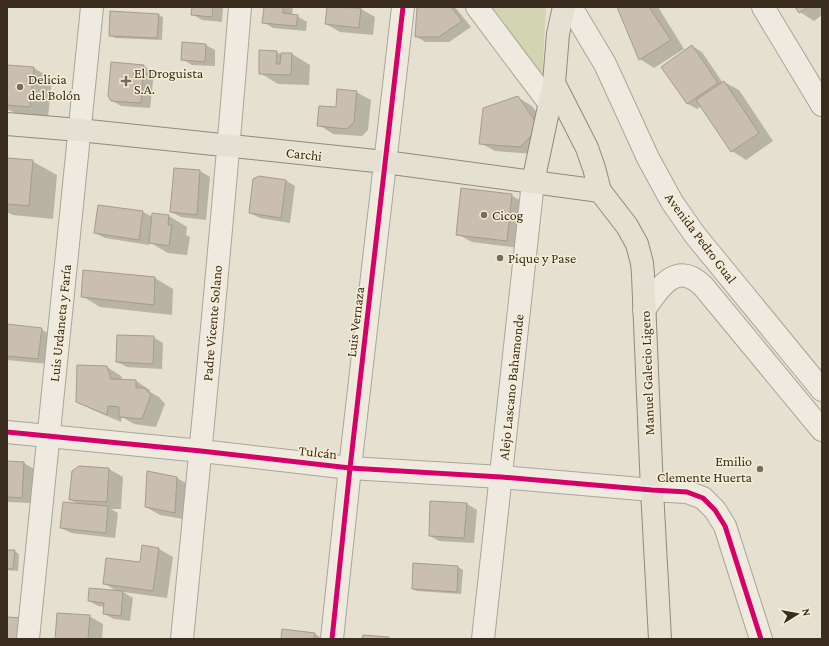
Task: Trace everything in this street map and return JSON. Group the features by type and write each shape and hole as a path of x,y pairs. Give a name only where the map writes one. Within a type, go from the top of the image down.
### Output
{"main road":[{"path":"534,182 554,82 558,34 564,7"},
{"path":"554,82 587,148 600,191"},
{"name":"Carchi","path":"7,124 79,130 385,162 600,191"},
{"name":"Manuel Galecio Ligero","path":"600,191 627,226 636,244 642,263 660,639"}],"street":[{"name":"Luis Urdaneta y Faría","path":"28,639 92,7"},
{"name":"Padre Vicente Solano","path":"182,639 201,451 240,7"},
{"name":"Luis Vernaza","path":"332,639 350,468 403,7"},
{"path":"477,7 550,104"},
{"name":"Avenida Pedro Gual","path":"571,7 605,64 648,158 672,202 706,248 822,390"},
{"path":"763,7 819,95"},
{"name":"Alejo Lascano Bahamonde","path":"483,639 534,182"},
{"name":"Avenida Pedro Gual","path":"644,310 665,282 682,275 693,277 704,286 822,429"},
{"name":"Tulcán","path":"7,432 201,451 350,468 501,477 687,492 703,498 716,510 725,526 761,639"}],"green space":[{"path":"492,7 546,7 542,83"}],"building":[{"path":"192,7 213,7 212,17 191,15"},
{"path":"264,7 283,7 283,13 298,15 296,26 262,23"},
{"path":"327,7 361,8 359,28 325,24"},
{"path":"417,7 451,7 462,21 439,37 415,37"},
{"path":"617,7 649,7 671,40 639,60"},
{"path":"795,7 808,7 799,13"},
{"path":"110,11 159,14 157,38 109,36"},
{"path":"182,42 206,44 205,62 181,60"},
{"path":"692,45 718,83 687,104 661,67"},
{"path":"259,50 277,51 276,64 280,64 281,53 292,53 291,75 259,74"},
{"name":"El Droguista S.A.","path":"111,62 144,65 141,103 111,101 108,96"},
{"path":"7,65 34,67 30,107 7,105"},
{"path":"724,81 759,133 731,152 696,100"},
{"path":"337,89 357,91 354,122 347,129 317,126 319,106 336,107"},
{"path":"518,96 536,123 531,136 520,147 479,144 483,108"},
{"path":"7,158 33,160 29,206 7,204"},
{"path":"174,168 200,170 197,215 170,212"},
{"path":"259,176 286,180 281,218 249,213 253,179"},
{"name":"Cicog","path":"461,188 512,194 507,241 456,235"},
{"path":"98,205 143,211 139,240 94,233"},
{"path":"152,213 169,215 168,225 172,225 169,246 149,243"},
{"path":"83,270 155,277 154,305 81,297"},
{"path":"7,324 42,328 38,359 7,356"},
{"path":"117,335 154,336 153,364 116,362"},
{"path":"77,365 107,366 111,379 136,380 136,388 144,388 151,395 142,419 119,417 119,407 108,406 107,415 76,402"},
{"path":"7,461 24,462 22,498 7,497"},
{"path":"79,466 109,468 107,502 69,500 72,471"},
{"path":"147,471 177,477 175,513 145,507"},
{"path":"430,501 467,503 464,538 429,536"},
{"path":"63,502 108,506 106,533 60,528"},
{"path":"142,545 159,548 153,591 103,584 106,558 140,562"},
{"path":"7,550 15,550 13,569 7,569"},
{"path":"413,563 458,566 457,592 412,589"},
{"path":"89,588 123,591 121,616 103,614 104,603 88,601"},
{"path":"57,613 90,615 88,639 55,639"},
{"path":"7,617 23,618 21,639 7,639"},
{"path":"282,629 315,633 314,639 281,639"},
{"path":"363,635 389,637 388,639 362,639"}],"cycle path":[{"path":"332,639 350,468 403,7"},
{"path":"7,432 201,451 350,468 501,477 687,492 703,498 715,510 725,526 761,639"}],"place":[{"name":"El Droguista S.A.","path":"126,81"},
{"name":"Delicia del Bolón","path":"20,87"},
{"name":"Cicog","path":"484,215"},
{"name":"Pique y Pase","path":"500,258"},
{"name":"Emilio Clemente Huerta","path":"760,469"}]}
